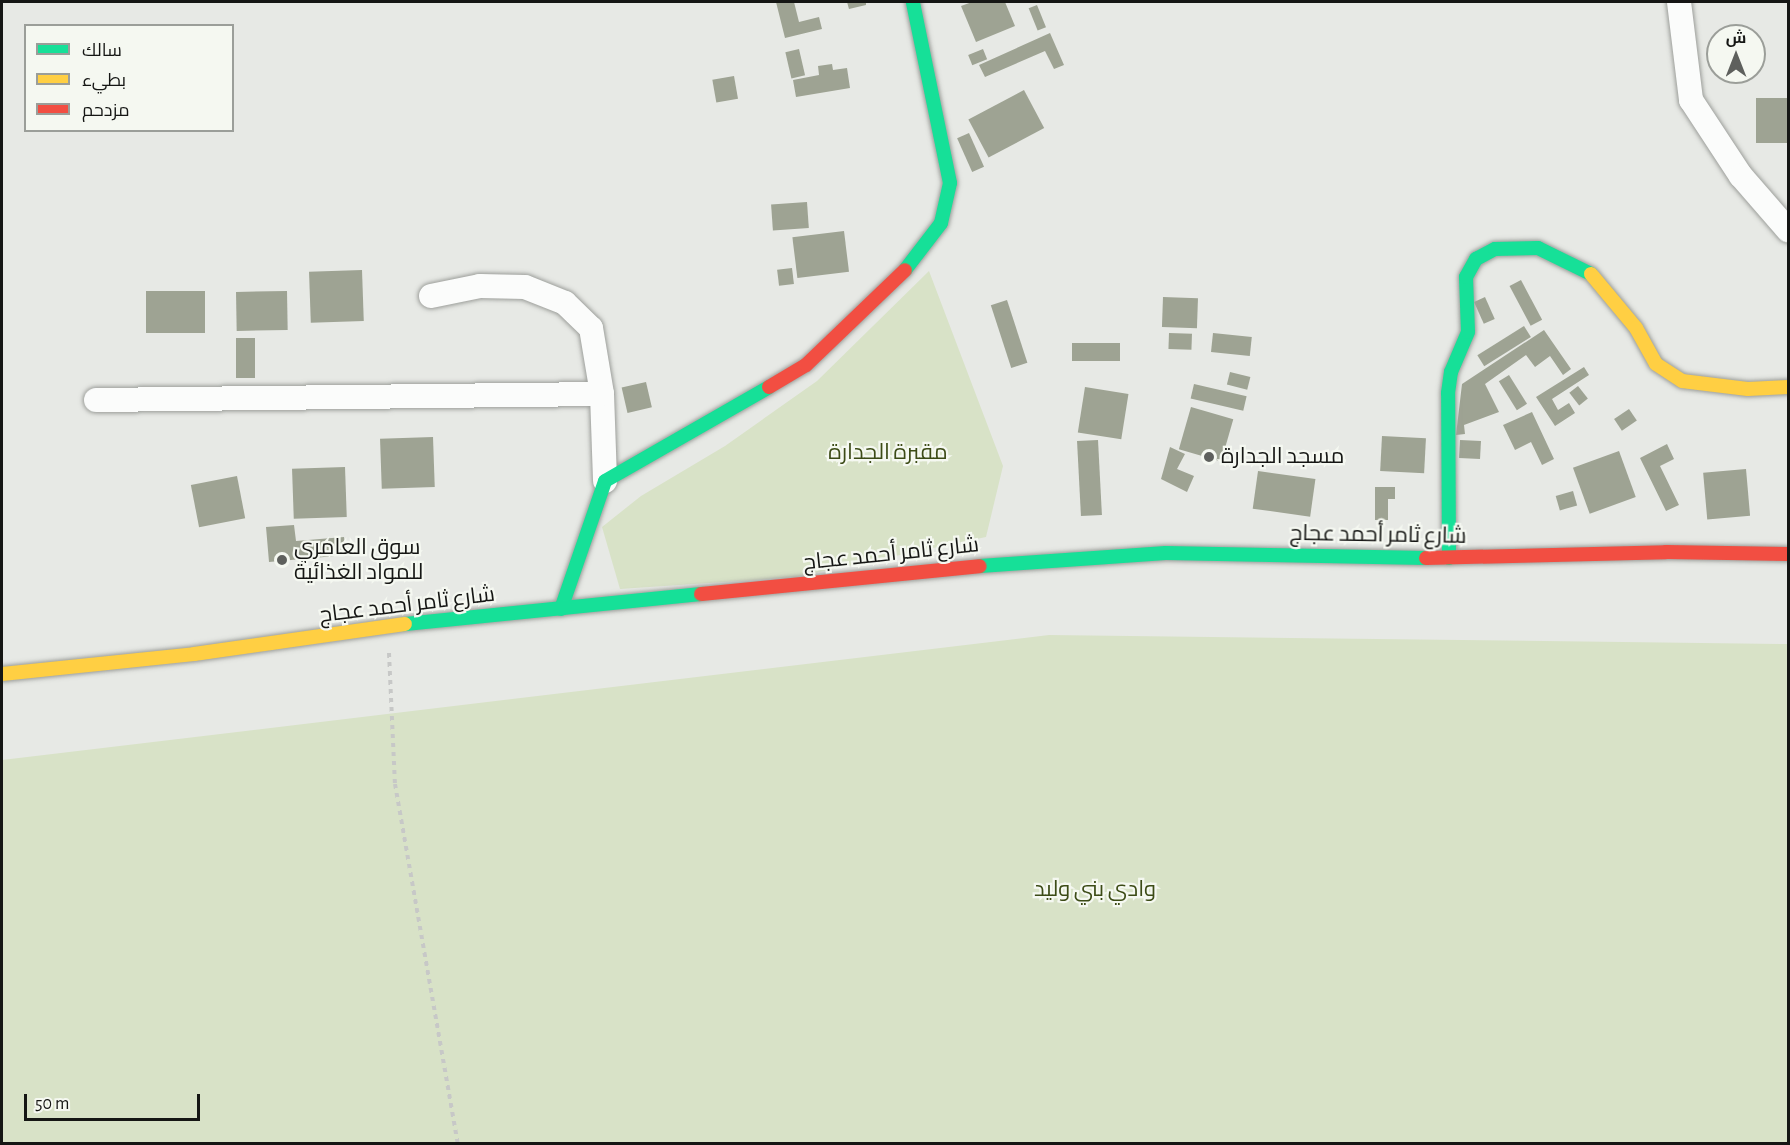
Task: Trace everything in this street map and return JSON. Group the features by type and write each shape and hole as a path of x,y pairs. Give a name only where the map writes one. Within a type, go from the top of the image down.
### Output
{"main road":[{"path":"561,609 604,481 806,365 897,281 941,223 950,183 913,2"},
{"path":"1449,558 1448,393 1451,372 1468,332 1466,277 1476,259 1495,249 1538,248 1589,271 1636,328 1656,364 1682,381 1748,390 1788,387"},
{"name":"شارع ثامر أحمد عجاج","path":"2,675 194,654 388,626 996,564 1166,553 1449,558 1666,552 1788,554"}],"street":[{"path":"1679,2 1691,100 1741,176 1788,230"},
{"path":"431,296 480,286 525,287 565,303 591,328 602,394 604,481"},
{"path":"96,400 602,394"}],"path":[{"path":"388,626 395,784 459,1143"}],"green space":[{"name":"مقبرة الجدارة","path":"929,271 1003,466 986,537 795,577 620,589 602,527 641,496 725,446 817,381"},
{"name":"وادي بني وليد","path":"1049,635 1788,644 1788,1143 2,1143 2,760"}],"building":[{"path":"776,2 794,2 799,22 819,17 822,29 785,38"},
{"path":"847,2 866,2 866,5 849,9"},
{"path":"972,2 1005,2 1015,26 976,42 961,6"},
{"path":"1037,5 1046,27 1038,31 1029,8"},
{"path":"1050,33 1064,65 1054,69 1045,51 985,77 979,65"},
{"path":"799,49 805,75 791,78 785,52"},
{"path":"983,49 987,59 972,65 968,55"},
{"path":"832,64 833,70 847,68 850,88 796,97 793,80 819,75 818,66"},
{"path":"734,76 738,99 716,102 712,80"},
{"path":"1024,90 1044,128 989,158 968,120"},
{"path":"1756,98 1788,98 1788,143 1756,143"},
{"path":"969,133 984,167 972,172 957,138"},
{"path":"807,202 809,228 773,230 771,205"},
{"path":"844,231 849,272 797,278 792,237"},
{"path":"792,268 794,284 779,286 777,270"},
{"path":"362,270 364,321 311,323 309,272"},
{"path":"1521,280 1542,320 1531,326 1510,286"},
{"path":"146,291 205,291 205,333 146,333"},
{"path":"287,291 288,330 237,331 236,292"},
{"path":"1163,297 1198,298 1197,328 1162,327"},
{"path":"1485,297 1495,319 1484,324 1474,302"},
{"path":"1007,300 1027,363 1011,368 991,305"},
{"path":"1524,326 1531,337 1484,366 1477,355"},
{"path":"1544,330 1571,369 1563,375 1550,356 1535,367 1526,355 1485,384 1499,412 1464,425 1465,434 1456,435 1462,384"},
{"path":"1169,333 1192,334 1191,350 1168,349"},
{"path":"1213,333 1252,337 1250,356 1211,352"},
{"path":"236,338 255,338 255,378 236,378"},
{"path":"1072,343 1120,343 1120,361 1072,361"},
{"path":"1584,367 1589,375 1552,399 1558,410 1569,403 1575,413 1555,426 1536,397"},
{"path":"1230,372 1250,377 1247,390 1227,385"},
{"path":"1509,375 1527,404 1517,410 1499,381"},
{"path":"646,382 652,407 627,413 622,388"},
{"path":"1194,384 1247,396 1243,411 1191,399"},
{"path":"1578,386 1588,399 1579,405 1569,393"},
{"path":"1085,387 1128,394 1121,439 1078,432"},
{"path":"1191,407 1233,419 1221,461 1179,449"},
{"path":"1629,409 1637,421 1622,431 1614,419"},
{"path":"1532,412 1554,459 1542,465 1531,442 1515,450 1503,425"},
{"path":"1382,436 1426,438 1424,473 1380,471"},
{"path":"433,437 435,487 382,489 380,439"},
{"path":"1098,440 1102,515 1081,516 1077,441"},
{"path":"1460,440 1481,441 1480,459 1459,458"},
{"path":"1667,444 1674,459 1660,466 1679,505 1666,511 1640,458"},
{"path":"1170,447 1185,454 1177,469 1194,476 1187,492 1161,479"},
{"path":"1619,451 1636,497 1590,514 1573,468"},
{"path":"345,467 347,517 294,519 292,469"},
{"path":"1746,469 1750,516 1707,520 1703,473"},
{"path":"1258,471 1315,479 1310,517 1253,509"},
{"path":"237,476 245,518 199,527 191,485"},
{"path":"1375,487 1395,487 1395,499 1388,499 1388,520 1375,520"},
{"path":"1573,491 1577,505 1560,510 1556,496"},
{"path":"294,525 296,541 344,537 346,555 269,562 266,527"}],"traffic: fast":[{"path":"905,270 941,223 950,183 913,2"},
{"path":"1449,558 1448,393 1451,372 1468,332 1466,277 1476,259 1495,249 1538,248 1591,274"},
{"path":"561,609 605,481 769,387"},
{"path":"980,566 1166,553 1426,558"},
{"path":"405,624 701,594"}],"traffic: slow":[{"path":"1591,274 1636,328 1656,364 1682,381 1748,389 1788,387"},
{"path":"2,674 194,654 405,624"}],"traffic: jam":[{"path":"769,387 806,365 905,270"},
{"path":"1426,558 1666,552 1788,554"},
{"path":"701,594 980,566"}],"place":[{"name":"مسجد الجدارة","path":"1209,457"},
{"name":"سوق العامري للمواد الغذائية","path":"282,560"}]}
